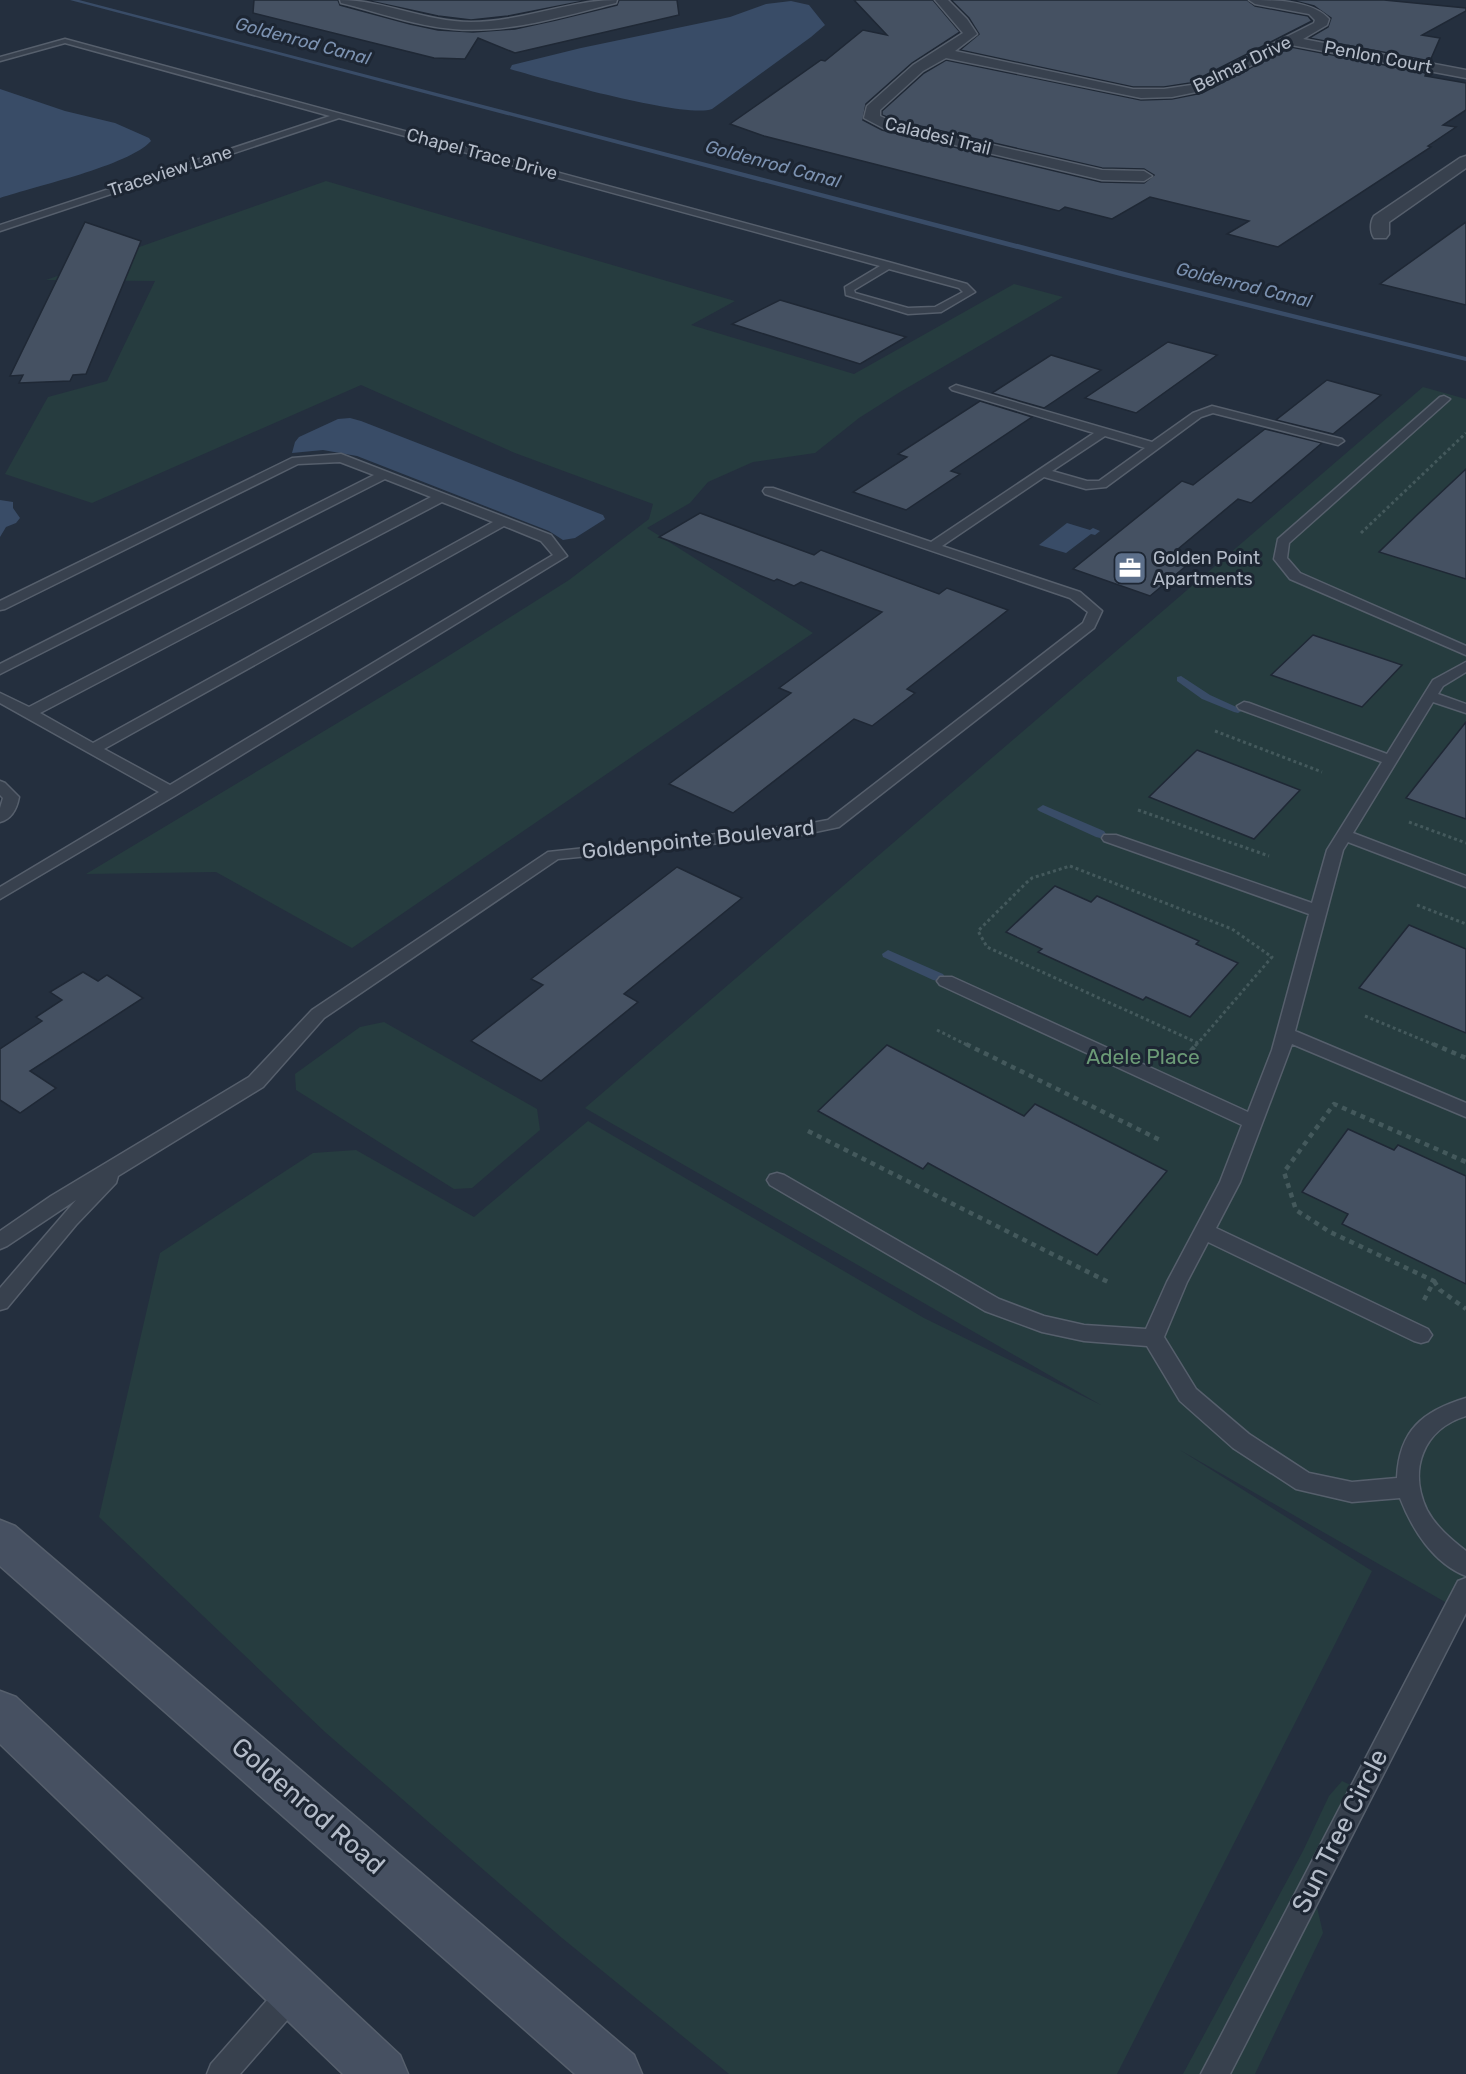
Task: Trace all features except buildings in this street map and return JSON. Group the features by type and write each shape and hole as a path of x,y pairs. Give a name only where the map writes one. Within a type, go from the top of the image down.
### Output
{"main road":[{"name":"Goldenrod Road","path":"0,1539 615,2074"},
{"path":"0,1713 381,2074"}],"street":[{"path":"346,0 452,24 474,25 502,23 611,0"},
{"name":"Caladesi Trail","path":"941,0 970,34 918,68 872,109 872,118 888,125 1102,175 1144,176"},
{"name":"Belmar Drive","path":"944,53 1133,93 1157,95 1196,88 1320,25 1322,19 1313,11 1255,0"},
{"name":"Penlon Court","path":"1290,41 1466,74"},
{"path":"1380,234 1380,220 1466,161"}],"lane":[{"name":"Chapel Trace Drive","path":"0,59 65,41 889,265 963,286 970,292 937,310 908,311 851,295 849,289 889,265"},
{"name":"Traceview Lane","path":"0,228 340,115"},
{"path":"956,388 1152,446"},
{"path":"1444,399 1283,542 1280,559 1295,576 1466,651"},
{"path":"1042,472 1086,485 1102,484 1197,415 1212,409 1338,441"},
{"path":"933,546 1104,431"},
{"path":"0,606 296,461 341,458 546,538 561,556 0,894"},
{"path":"0,670 384,475"},
{"name":"Goldenpointe Boulevard","path":"0,1241 58,1201 121,1166 256,1082 318,1014 554,855 801,830 833,824 1089,625 1095,611 1075,595 769,491"},
{"path":"29,713 441,497"},
{"path":"93,749 502,521"},
{"path":"1153,1338 1177,1282 1230,1182 1285,1034 1335,850 1438,683 1466,666"},
{"path":"1430,696 1466,709"},
{"path":"0,697 171,792"},
{"path":"1244,706 1390,760"},
{"path":"0,786 6,789 11,797 9,807 0,817"},
{"path":"1344,835 1466,882"},
{"path":"1110,838 1318,911"},
{"path":"946,981 1252,1122"},
{"path":"1285,1034 1466,1110"},
{"name":"Goldenpointe Boulevard","path":"0,1302 69,1220 121,1166"},
{"path":"777,1180 992,1305 1042,1324 1084,1333 1153,1338"},
{"path":"1204,1231 1421,1335"},
{"path":"1153,1338 1188,1395 1241,1441 1304,1482 1352,1492 1408,1487"},
{"path":"1466,1407 1454,1409 1422,1430 1409,1456 1408,1487 1418,1515 1441,1545 1466,1565"},
{"name":"Sun Tree Circle","path":"1215,2074 1466,1589"},
{"path":"221,2074 294,1991"}],"path":[{"path":"1361,533 1466,433"},
{"path":"1215,732 1322,772"},
{"path":"1138,810 1269,856"},
{"path":"1409,822 1466,843"},
{"path":"1070,866 1232,929 1272,957 1198,1043 987,947 978,931 1032,878 1070,866"},
{"path":"1417,905 1466,924"},
{"path":"1365,1016 1466,1058"},
{"path":"937,1029 1162,1141"},
{"path":"1466,1162 1334,1104 1284,1172 1296,1210 1330,1232 1434,1281 1440,1290 1466,1309"},
{"path":"808,1131 1108,1282"},
{"path":"1421,1307 1434,1281"}],"green space":[{"path":"326,181 735,301 691,325 854,374 1014,284 1063,297 900,392 859,418 815,453 753,462 708,482 690,503 647,528 813,633 352,948 216,872 86,874 434,665 569,580 649,519 653,504 515,453 361,385 92,503 5,474 48,397 107,381 155,281 46,280"},
{"name":"Adele Place","path":"1423,387 1466,399 1466,1614 1180,1450 1372,1571 1117,2074 729,2074 562,1938 325,1732 99,1517 160,1253 313,1153 356,1150 474,1217 588,1121 924,1318 1101,1405 585,1108"},
{"path":"384,1022 537,1109 540,1130 472,1188 454,1189 296,1090 295,1074 360,1027"},
{"path":"1342,1781 1361,1790 1316,1903 1323,1933 1255,2074 1183,2074 1303,1851 1329,1796"}],"water":[{"path":"791,1 809,5 825,25 712,109 697,111 646,103 582,89 510,69 512,65 581,48 730,17 766,4"},
{"path":"0,89 65,111 115,123 151,141 123,159 102,167 0,198"},
{"path":"350,418 361,421 603,515 605,519 575,538 563,540 549,531 357,456 323,450 292,453 299,437 338,419"},
{"path":"0,500 13,502 13,508 20,518 16,523 6,527 0,537"},
{"path":"1067,523 1100,531 1095,535 1091,534 1066,553 1039,545"}],"waterway":[{"name":"Goldenrod Canal","path":"73,0 1127,275 1466,359"},
{"path":"1181,679 1206,697 1238,710"},
{"path":"1043,809 1100,834"},
{"path":"888,954 938,977"}],"place":[{"name":"Golden Point Apartments","path":"1130,568"}]}
